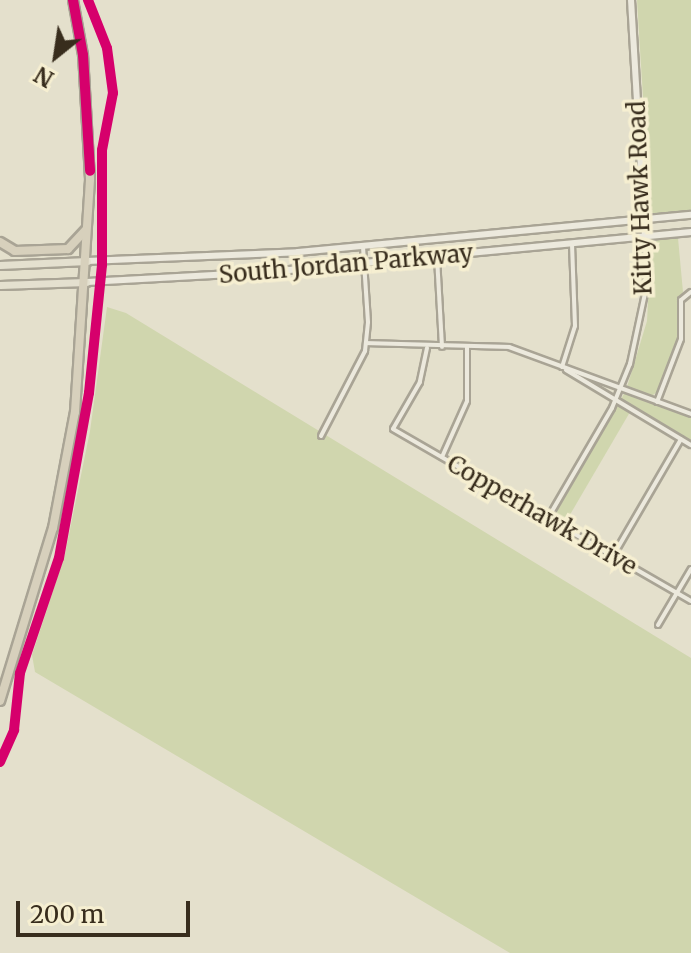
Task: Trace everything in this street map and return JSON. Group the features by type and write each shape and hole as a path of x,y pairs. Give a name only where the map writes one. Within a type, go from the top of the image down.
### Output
{"highway":[{"path":"0,701 35,596 59,501 75,412 90,212 83,55 73,0"},
{"path":"0,242 15,251 71,248 84,236 90,212"}],"main road":[{"name":"South Jordan Parkway","path":"0,265 87,261"},
{"name":"South Jordan Parkway","path":"0,285 87,282"}],"street":[{"name":"Kitty Hawk Road","path":"548,518 621,388 644,305 645,236 631,0"},
{"name":"South Jordan Parkway","path":"87,261 363,246 691,215"},
{"name":"South Jordan Parkway","path":"87,282 364,264 691,232"},
{"path":"562,367 575,326 572,244"},
{"path":"321,436 355,378 366,343 363,246"},
{"path":"437,257 442,347"},
{"path":"657,402 681,339 681,300 691,292"},
{"path":"366,343 427,348 509,347 691,414"},
{"path":"442,457 467,401 467,346"},
{"name":"Copperhawk Drive","path":"427,348 420,382 393,429 691,601"},
{"path":"562,367 691,445"},
{"path":"613,556 681,439"},
{"path":"658,625 691,569"}],"green space":[{"path":"637,0 691,0 691,213 655,215 650,211"},
{"path":"678,238 683,292 678,301 680,334 660,390 650,397 627,387 647,321 651,247 658,239"},
{"path":"107,307 126,313 691,658 691,953 510,953 35,672 32,655 65,554 90,431"},
{"path":"625,392 691,417 691,442 620,401"},
{"path":"617,405 630,412 564,525 553,518"}],"cycle path":[{"path":"73,0 83,55 90,171"},
{"path":"0,762 14,730 20,673 59,558 89,393 102,265 102,150 113,93 107,48 88,0"}]}
